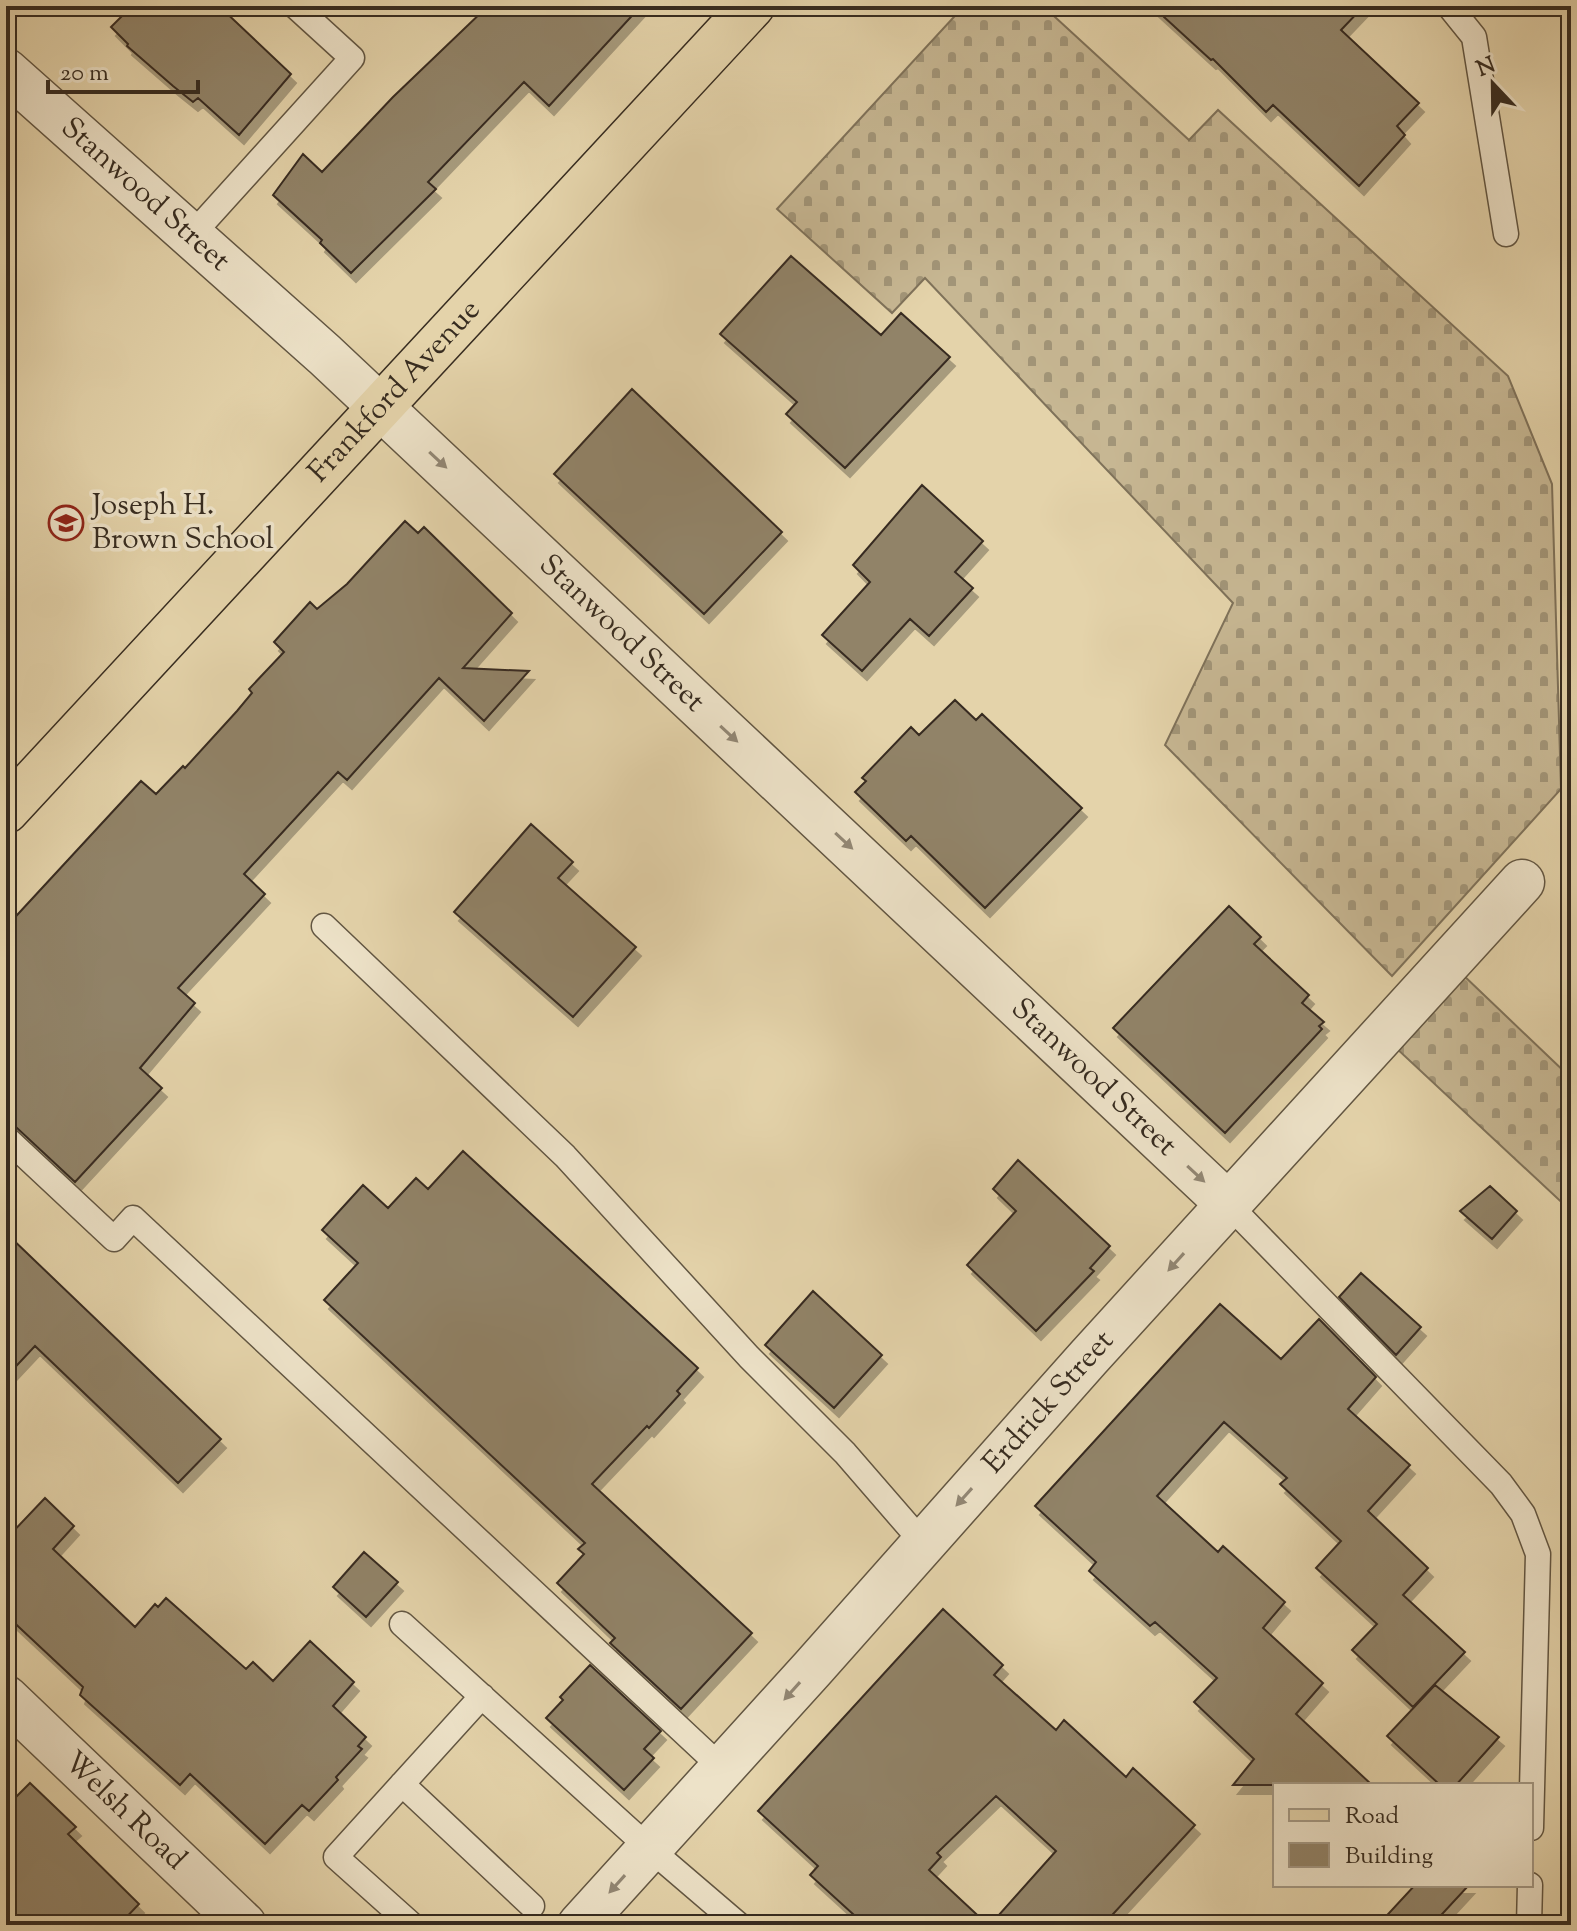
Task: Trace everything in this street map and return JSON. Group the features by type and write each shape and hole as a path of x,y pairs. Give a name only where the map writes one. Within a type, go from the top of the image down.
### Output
{"main road":[{"name":"Frankford Avenue","path":"6,811 752,6"}],"street":[{"name":"Stanwood Street","path":"6,71 380,407 1228,1204"},
{"name":"Erdrick Street","path":"580,1925 1522,882"},
{"name":"Welsh Road","path":"6,1698 244,1925"}],"lane":[{"path":"191,236 352,58 295,6"},
{"path":"1449,6 1474,37 1506,234"},
{"path":"324,926 565,1156 749,1357 845,1453 923,1543"},
{"path":"6,1138 114,1239 133,1218 722,1768"},
{"path":"1228,1204 1501,1484 1523,1514 1538,1554 1532,1783"},
{"path":"402,1624 649,1848 739,1925"},
{"path":"412,1925 336,1857 482,1696"},
{"path":"402,1784 532,1906"},
{"path":"1529,1925 1530,1887"}],"green space":[{"path":"964,6 1043,6 1189,140 1218,110 1508,376 1552,484 1561,789 1392,976 1165,745 1233,603 925,278 892,313 777,209"},
{"path":"1461,973 1571,1078 1571,1211 1395,1047"}],"building":[{"path":"132,6 219,6 291,74 239,135 198,98 193,102 173,86 127,46 111,27"},
{"path":"488,6 641,6 549,106 524,82 428,182 436,189 351,273 320,243 322,240 273,195 303,154 322,172 393,97"},
{"path":"1152,6 1364,6 1341,30 1419,103 1397,126 1405,135 1359,186 1273,105 1266,112 1213,59"},
{"path":"791,256 881,335 901,313 950,357 845,468 786,414 797,402 720,334"},
{"path":"632,389 782,532 704,614 554,474"},
{"path":"922,485 983,541 955,572 973,588 929,636 910,619 862,671 822,635 870,582 853,565"},
{"path":"405,521 418,533 424,527 512,613 463,668 529,671 484,721 439,678 347,780 338,772 244,874 265,894 178,988 195,1003 140,1068 162,1088 75,1182 16,1127 6,1123 6,927 141,781 156,794 183,766 185,768 252,693 249,689 284,652 274,642 310,602 317,609 347,584"},
{"path":"955,700 976,720 982,714 1082,808 985,908 911,836 906,841 855,792 866,781 862,778 911,727 919,735"},
{"path":"531,824 573,862 558,878 636,947 573,1017 454,912"},
{"path":"1229,906 1261,937 1254,944 1309,995 1302,1003 1324,1022 1319,1026 1322,1029 1225,1133 1113,1028"},
{"path":"463,1151 698,1368 677,1391 680,1394 649,1428 647,1426 592,1484 752,1633 681,1709 610,1643 615,1638 557,1583 584,1554 578,1549 585,1543 324,1300 358,1263 322,1230 363,1185 388,1208 416,1178 428,1189"},
{"path":"1018,1160 1110,1246 1090,1268 1094,1271 1036,1331 967,1265 1016,1211 993,1189"},
{"path":"1490,1186 1517,1211 1492,1239 1460,1211"},
{"path":"6,1233 221,1439 178,1483 35,1346 6,1377"},
{"path":"1361,1273 1421,1327 1396,1355 1339,1297"},
{"path":"813,1291 882,1355 834,1408 765,1345"},
{"path":"1220,1304 1281,1359 1319,1319 1376,1377 1348,1409 1410,1465 1368,1511 1428,1568 1403,1595 1465,1652 1413,1707 1352,1650 1377,1624 1316,1568 1341,1541 1280,1484 1287,1478 1224,1422 1157,1496 1218,1552 1223,1546 1285,1602 1263,1628 1323,1683 1296,1714 1370,1783 1233,1785 1254,1759 1194,1702 1217,1678 1155,1622 1150,1626 1089,1571 1096,1562 1035,1506"},
{"path":"45,1498 74,1526 53,1549 135,1627 155,1604 158,1607 166,1598 246,1669 253,1662 273,1681 310,1641 354,1682 333,1706 366,1737 358,1746 362,1749 309,1811 302,1805 265,1844 190,1774 180,1785 80,1695 83,1687 6,1615 6,1539"},
{"path":"364,1552 398,1582 366,1617 333,1587"},
{"path":"943,1609 1003,1665 994,1675 1056,1730 1064,1720 1126,1777 1133,1768 1195,1825 1103,1925 990,1925 1056,1851 996,1796 937,1853 941,1857 929,1870 988,1925 865,1925 810,1875 818,1866 758,1811"},
{"path":"590,1665 661,1731 644,1749 654,1758 624,1790 546,1718 563,1700 560,1697"},
{"path":"1435,1685 1499,1737 1458,1783 1438,1783 1387,1736"},
{"path":"30,1783 76,1827 68,1834 139,1904 119,1925 6,1925 6,1807"},
{"path":"1413,1887 1467,1887 1432,1925 1378,1925"}],"place":[{"name":"Joseph H. Brown School","path":"66,523"}]}
